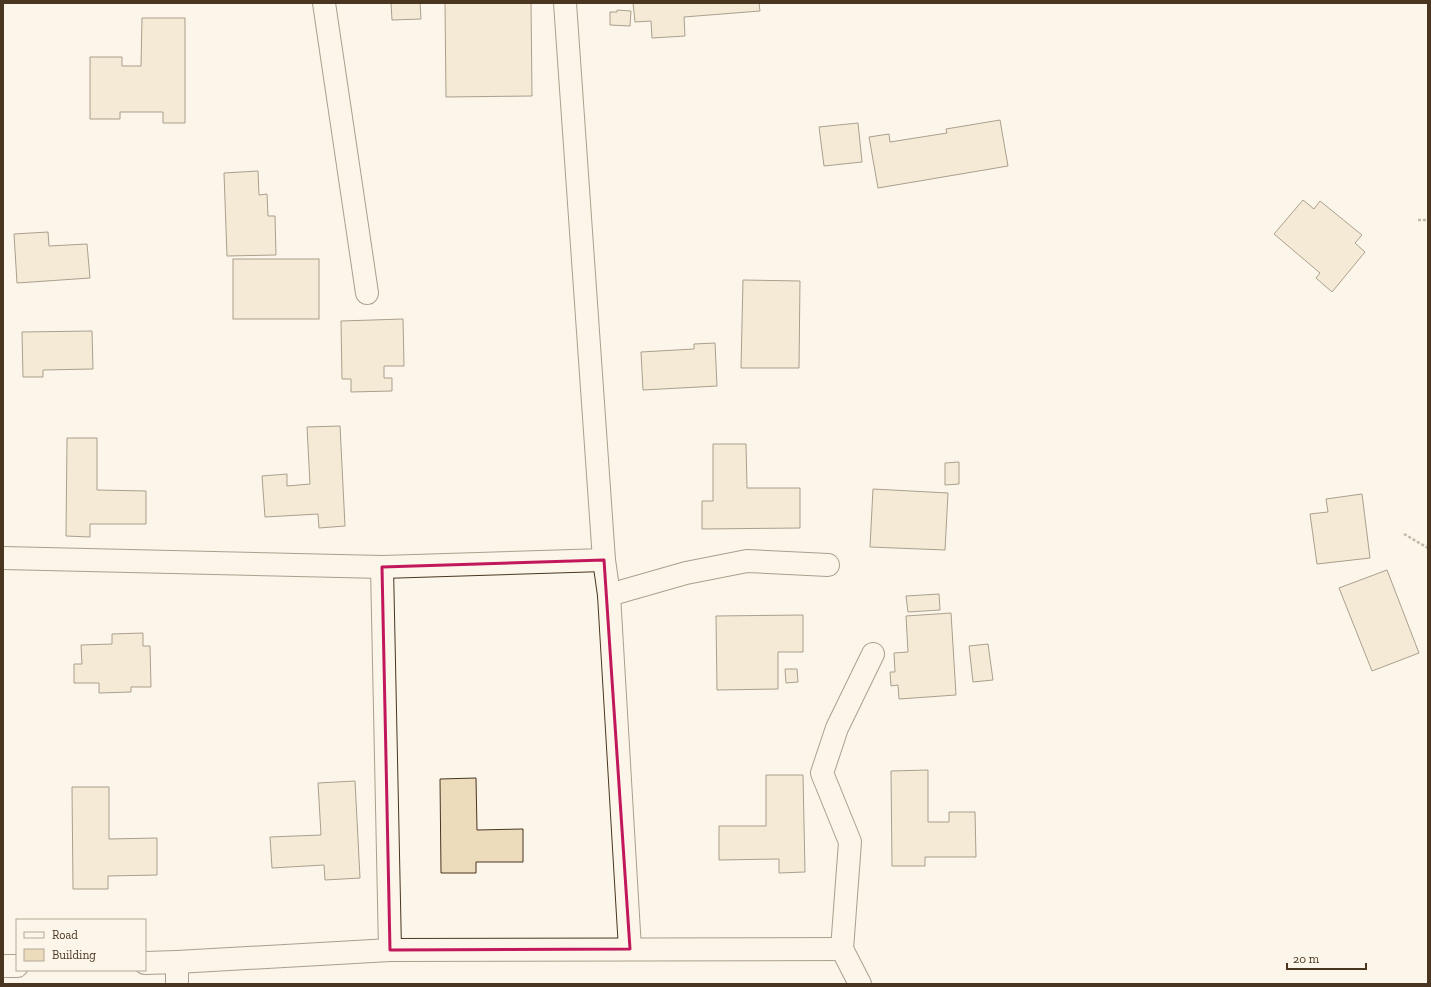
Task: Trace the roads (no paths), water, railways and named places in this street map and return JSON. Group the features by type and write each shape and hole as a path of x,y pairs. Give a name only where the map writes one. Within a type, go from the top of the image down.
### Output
{"street":[{"path":"324,3 367,293"},
{"path":"565,3 604,560 609,596 630,948"},
{"path":"3,558 382,567 604,560"},
{"path":"609,596 686,573 747,561 828,565"},
{"path":"382,567 390,950"},
{"path":"860,984 842,949 850,842 822,773 837,728 873,654"},
{"path":"146,963 390,950 630,948 842,949"},
{"path":"177,962 177,984"},
{"path":"3,966 16,966"}]}
